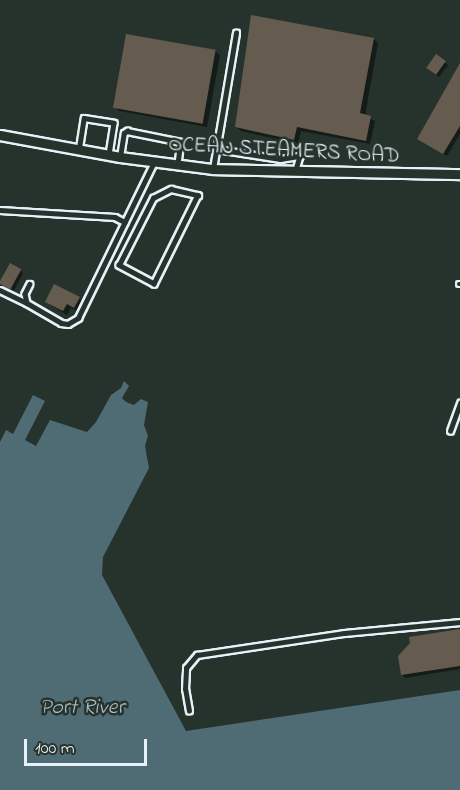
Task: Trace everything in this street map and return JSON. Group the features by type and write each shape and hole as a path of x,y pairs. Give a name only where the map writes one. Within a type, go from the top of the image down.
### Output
{"street":[{"name":"OCEAN STEAMERS ROAD","path":"0,135 177,166 296,173 460,174"}],"lane":[{"path":"213,169 236,33"},
{"path":"79,148 84,118 114,123 109,154"},
{"path":"120,157 124,133 127,131 181,142 177,166"},
{"path":"217,149 280,159 300,156 296,173"},
{"path":"0,290 61,323 74,322 110,255 154,162"},
{"path":"171,189 198,195 154,284 119,265 121,261 153,198 171,189"},
{"path":"0,210 115,217 125,222"},
{"path":"110,255 121,261"},
{"path":"27,303 25,294 30,284"},
{"path":"450,431 460,403"},
{"path":"189,711 185,689 186,668 197,655 344,633 460,622"}],"water":[{"name":"Port River","path":"124,381 129,386 122,398 126,402 134,405 141,399 148,402 144,425 148,436 145,446 149,468 103,557 102,575 186,731 460,690 460,790 0,790 0,442 6,430 13,434 33,395 45,401 25,440 36,446 50,420 87,432 96,422 111,395 121,388"}],"building":[{"path":"251,15 374,38 360,113 371,116 366,141 297,127 294,140 235,127"},
{"path":"126,34 216,50 203,124 113,108"},
{"path":"436,54 446,61 436,75 426,68"},
{"path":"460,63 460,126 443,154 417,139"},
{"path":"10,263 21,269 10,289 0,284"},
{"path":"54,284 80,297 74,308 67,304 63,311 45,302"},
{"path":"460,629 460,666 401,675 398,656 410,643 409,637"}]}
